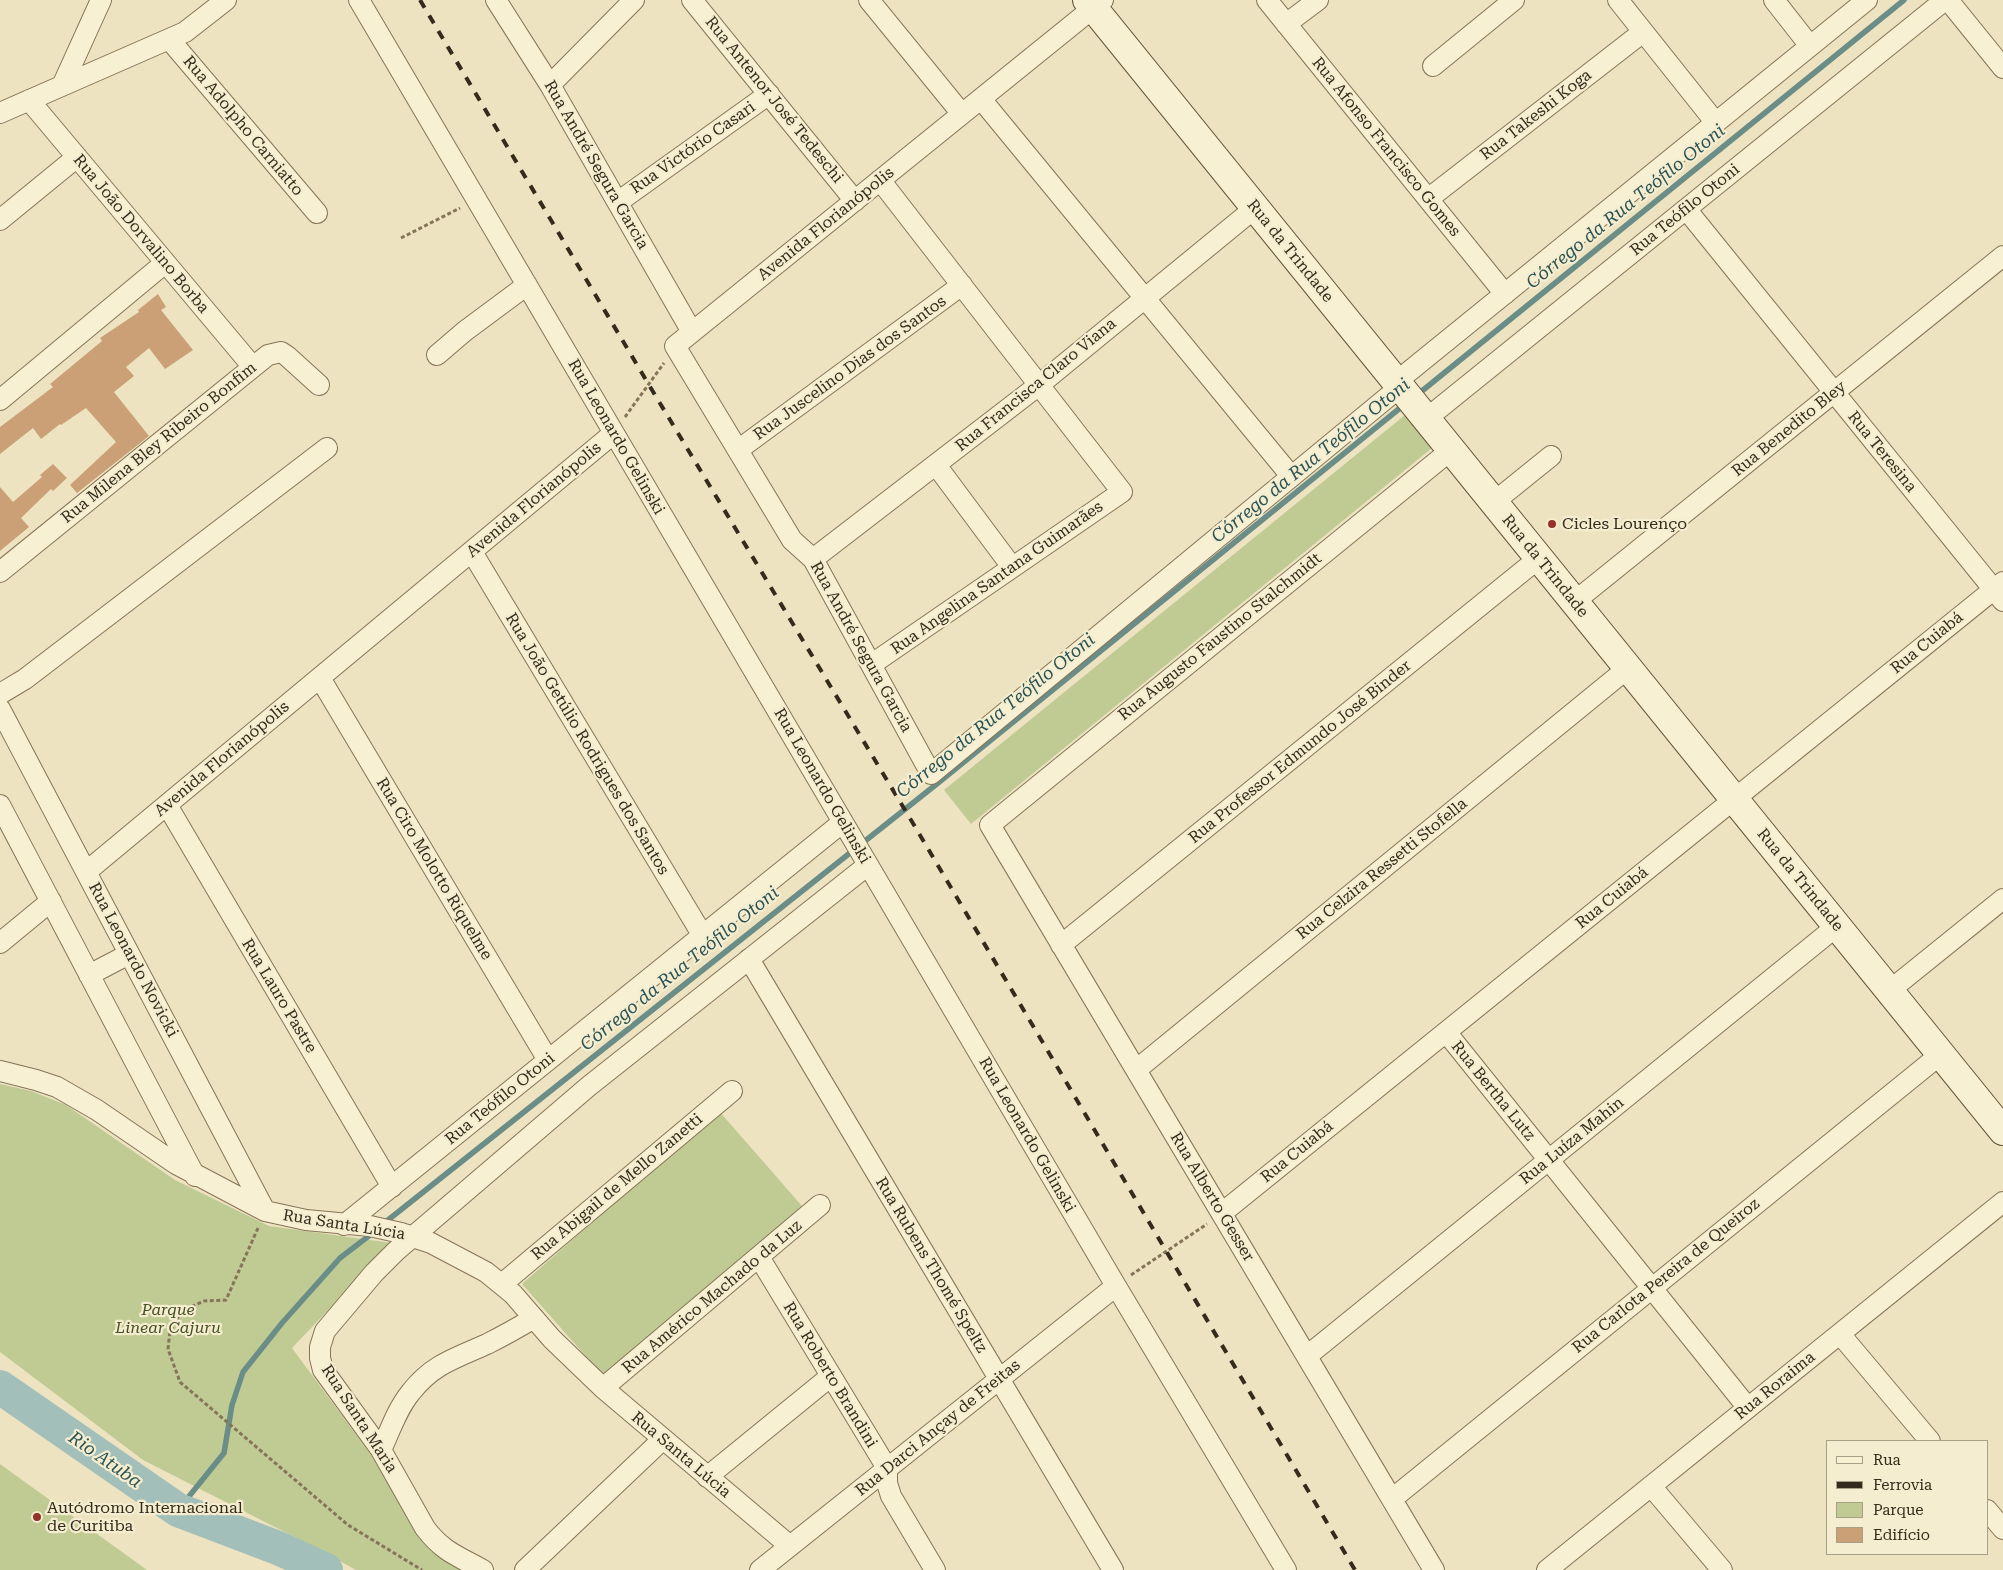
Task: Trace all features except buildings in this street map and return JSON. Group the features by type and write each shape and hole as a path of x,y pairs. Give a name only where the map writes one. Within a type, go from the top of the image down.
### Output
{"main road":[{"name":"Rua da Trindade","path":"1095,3 1255,208 2003,1131"}],"street":[{"path":"62,86 101,0"},
{"path":"0,113 184,32 226,0"},
{"name":"Rua Leonardo Gelinski","path":"359,0 1116,1286 1286,1570"},
{"name":"Rua André Segura Garcia","path":"496,0 550,85 692,332"},
{"path":"550,85 634,0"},
{"name":"Rua Antenor José Tedeschi","path":"692,0 855,200"},
{"path":"869,0 962,114"},
{"name":"Rua Afonso Francisco Gomes","path":"1267,0 1505,294"},
{"path":"1286,24 1318,0"},
{"path":"1433,66 1514,0"},
{"path":"1618,0 1716,123"},
{"path":"1774,0 1810,46"},
{"path":"980,99 1291,476 1505,294 1867,0"},
{"path":"1946,0 2003,68"},
{"name":"Rua Teófilo Otoni","path":"1426,419 1946,0"},
{"name":"Avenida Florianópolis","path":"675,346 962,114 1095,3"},
{"name":"Rua Takeshi Koga","path":"1428,199 1643,32"},
{"name":"Rua Adolpho Carniatto","path":"169,39 317,213"},
{"name":"Rua Victório Casari","path":"618,202 769,94"},
{"name":"Rua João Dorvalino Borba","path":"29,100 252,367"},
{"path":"0,220 77,157"},
{"path":"880,180 1039,384"},
{"name":"Rua Francisca Claro Viana","path":"814,559 1039,384 1255,208"},
{"name":"Rua Teresina","path":"1686,209 1834,392 2000,591"},
{"name":"Rua Benedito Bley","path":"1574,602 2003,256"},
{"path":"0,400 165,263"},
{"path":"437,355 465,330 526,285"},
{"name":"Rua Juscelino Dias dos Santos","path":"738,450 962,285"},
{"name":"Rua André Segura Garcia","path":"675,346 792,540 814,559 931,774 1291,476"},
{"name":"Rua Milena Bley Ribeiro Bonfim","path":"0,572 268,355 281,352 318,385"},
{"name":"Rua Angelina Santana Guimarães","path":"872,664 1122,492 1039,384"},
{"name":"Avenida Florianópolis","path":"86,872 614,433"},
{"path":"0,694 25,679 328,448"},
{"name":"Rua Augusto Faustino Stalchmidt","path":"990,825 1451,450"},
{"path":"1494,502 1551,456"},
{"path":"936,464 1012,568"},
{"name":"Rua João Getúlio Rodrigues dos Santos","path":"472,552 703,936"},
{"name":"Rua Professor Edmundo José Binder","path":"1061,945 1539,558"},
{"name":"Rua Cuiabá","path":"1222,1213 1734,799 2000,591"},
{"name":"Rua Celzira Ressetti Stofella","path":"1136,1070 1628,668"},
{"name":"Rua Ciro Molotto Riquelme","path":"320,678 548,1060"},
{"name":"Rua Leonardo Novicki","path":"0,709 265,1211"},
{"path":"0,805 195,1176"},
{"name":"Rua Lauro Pastre","path":"167,805 392,1187"},
{"name":"Rua Alberto Gesser","path":"990,825 1434,1570"},
{"name":"Rua Teófilo Otoni","path":"344,1225 703,936 846,826"},
{"path":"414,1236 555,1114 749,959 865,860"},
{"path":"1889,991 2003,899"},
{"path":"0,943 51,901"},
{"name":"Rua Luíza Mahin","path":"1306,1356 1837,926"},
{"path":"89,974 129,954"},
{"name":"Rua Rubens Thomé Speltz","path":"749,959 1113,1570"},
{"name":"Rua Bertha Lutz","path":"1446,1032 1748,1408"},
{"name":"Rua Carlota Pereira de Queiroz","path":"1392,1499 1941,1054"},
{"name":"Rua Santa Lúcia","path":"0,1071 57,1087 97,1110 195,1176 265,1211 299,1219 378,1228 414,1236 451,1253 502,1284 552,1340 603,1388 662,1440 790,1546"},
{"name":"Rua Abigail de Mello Zanetti","path":"502,1284 732,1091"},
{"name":"Rua Roraima","path":"1547,1570 2003,1202"},
{"name":"Rua Américo Machado da Luz","path":"603,1388 820,1206"},
{"name":"Rua Santa Maria","path":"414,1236 380,1268 325,1331 320,1347 320,1358 323,1370 381,1450 432,1538 447,1551 483,1570"},
{"name":"Rua Roberto Brandini","path":"759,1257 887,1468 887,1484 891,1496 935,1570"},
{"name":"Rua Darci Ançay de Freitas","path":"760,1570 1116,1286"},
{"path":"381,1450 400,1408 410,1392 426,1376 445,1362 502,1336 534,1318"},
{"path":"1840,1334 1929,1440"},
{"path":"707,1477 831,1376"},
{"path":"525,1570 662,1440"},
{"path":"1651,1486 1722,1570"},
{"path":"858,1492 870,1489 882,1490 891,1496"},
{"path":"1988,1511 2003,1529"}],"path":[{"path":"401,238 477,200"},
{"name":"Avenida Florianópolis","path":"614,433 675,346"},
{"path":"265,1211 226,1300 204,1301 182,1311 170,1331 168,1349 180,1382 348,1525 422,1570"},
{"path":"1116,1286 1222,1213"}],"green space":[{"path":"1405,415 1432,448 971,824 944,790"},
{"name":"Parque Linear Cajuru","path":"0,1084 31,1091 66,1105 175,1180 269,1226 392,1243 292,1348 382,1470 419,1537 431,1549 462,1570 356,1570 143,1460 0,1352"},
{"path":"719,1111 802,1206 605,1378 522,1284"},
{"name":"Autódromo Internacional de Curitiba","path":"0,1464 147,1570 0,1570"}],"waterway":[{"name":"Córrego da Rua Teófilo Otoni","path":"1417,395 1904,0"},
{"name":"Córrego da Rua Teófilo Otoni","path":"383,1224 938,783 1405,404"},
{"name":"Córrego da Rua Teófilo Otoni","path":"178,1510 224,1453 232,1405 243,1372 282,1323 340,1258 374,1232"},
{"name":"Rio Atuba","path":"0,1387 178,1510 278,1548 326,1570"}],"railway":[{"path":"420,0 914,825 1355,1570"}],"place":[{"name":"Cicles Lourenço","path":"1552,524"},
{"name":"Autódromo Internacional de Curitiba","path":"37,1517"}]}
